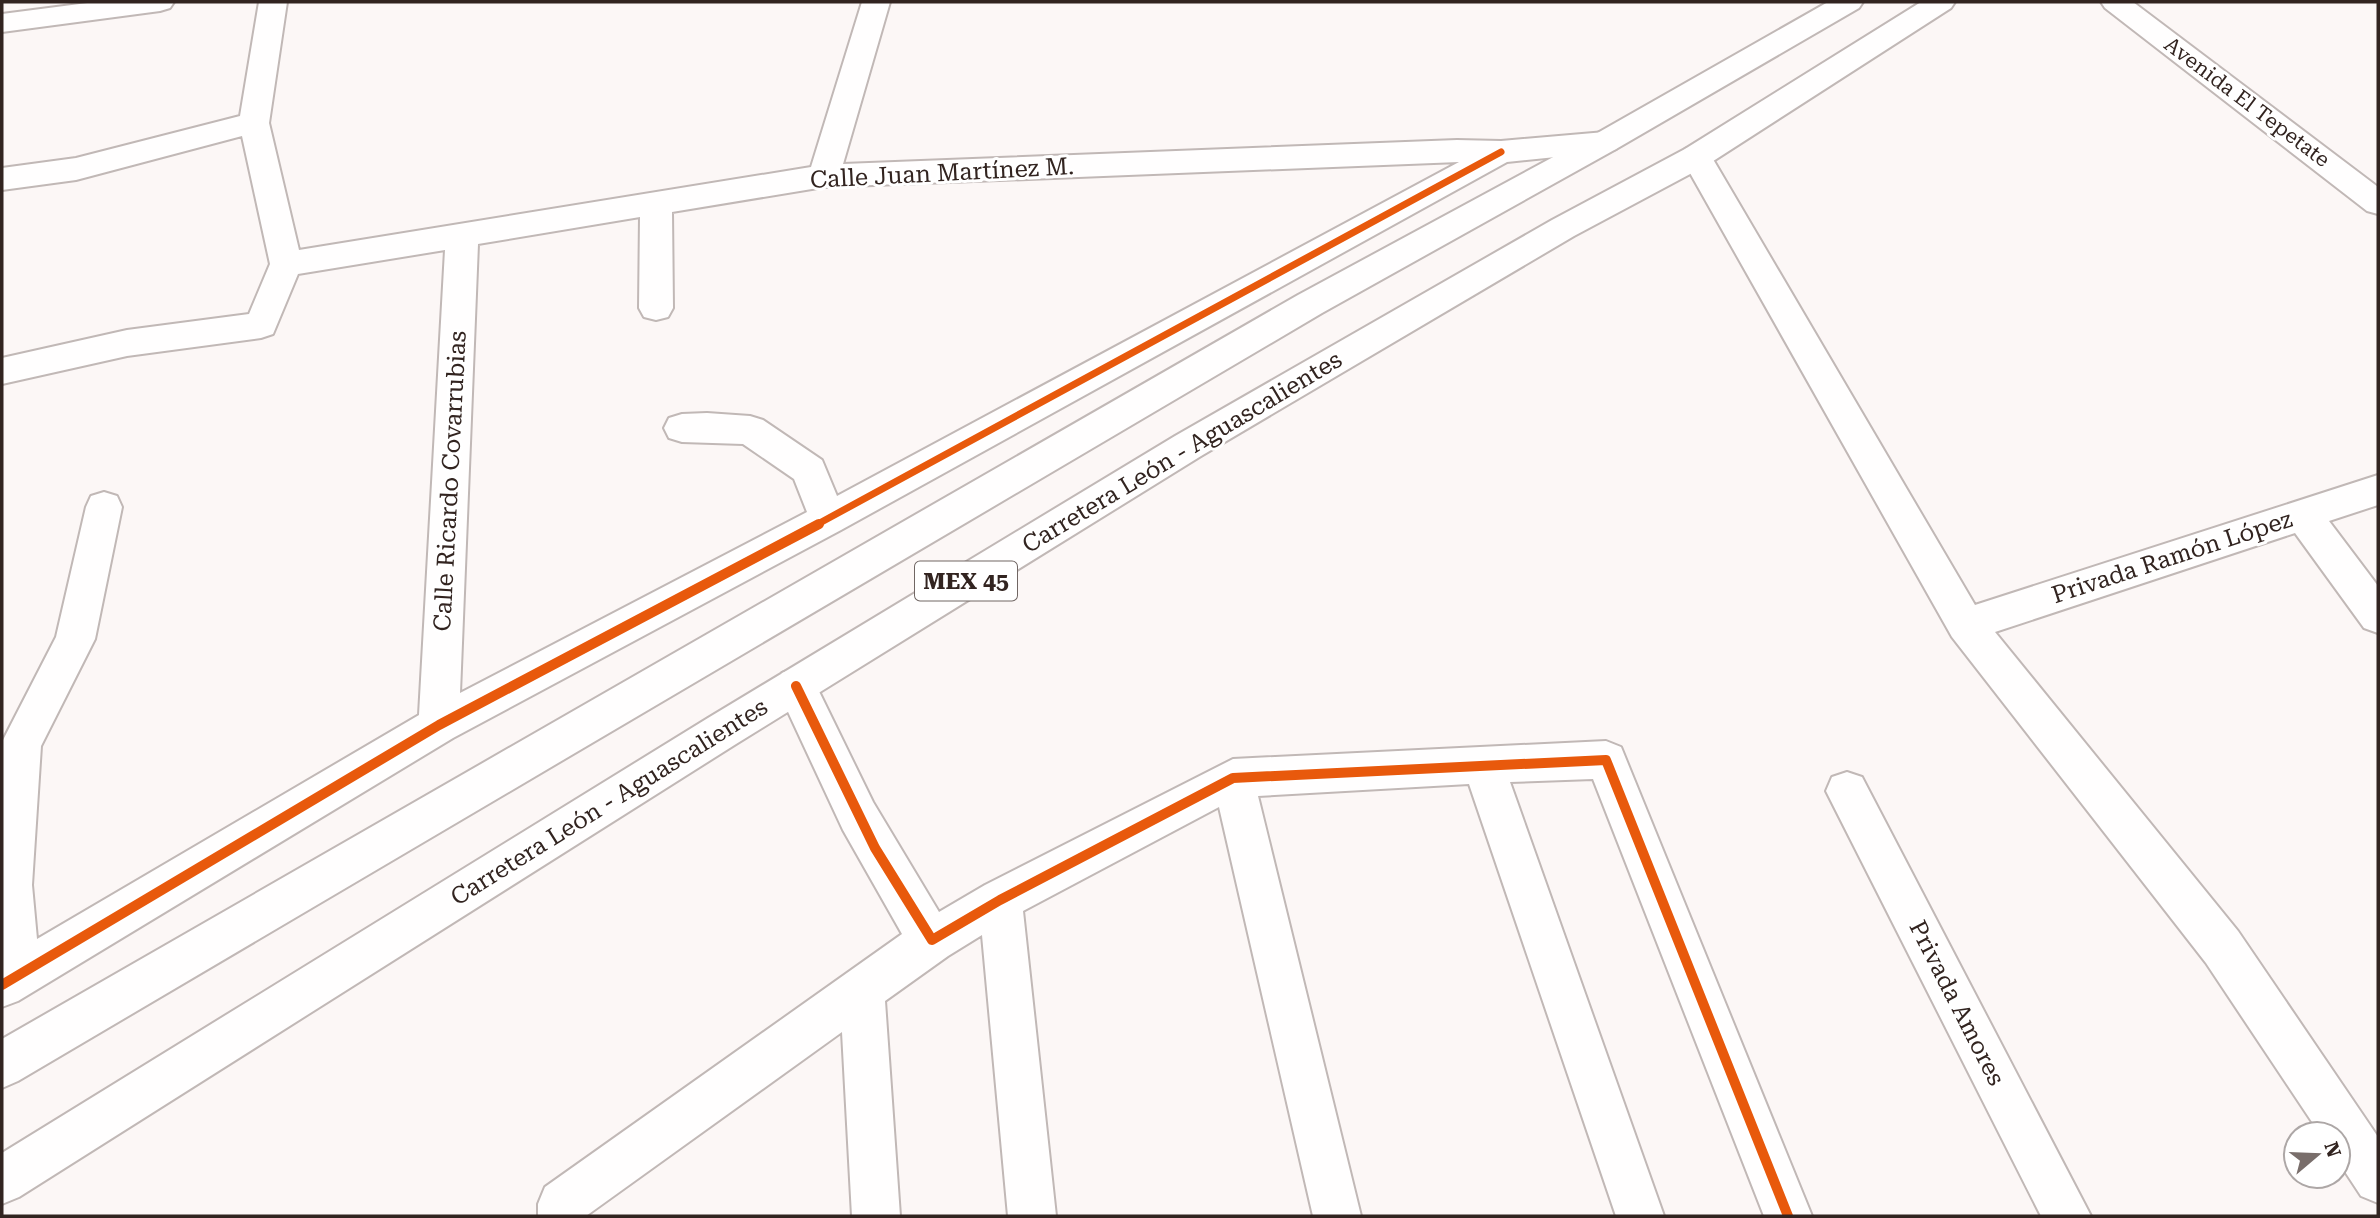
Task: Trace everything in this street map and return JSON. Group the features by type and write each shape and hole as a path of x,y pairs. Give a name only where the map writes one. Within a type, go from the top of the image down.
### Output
{"street":[{"path":"2,23 160,2"},
{"path":"2,371 127,342 261,325 285,264 254,123 273,2"},
{"path":"824,176 876,2"},
{"name":"MEX 45","path":"2,1066 1298,311 1605,142 1849,2"},
{"name":"Carretera León - Aguascalientes","path":"2,1180 796,686 1188,446 1563,228 1696,157 1835,66 1941,2"},
{"name":"Avenida El Tepetate","path":"2115,2 2378,203"},
{"path":"2,179 76,169 254,123"},
{"name":"Calle Juan Martínez M.","path":"285,264 824,176 1457,151 1501,152 1605,142"},
{"path":"10,980 439,725 828,519 1501,152"},
{"path":"1696,157 1966,625 2222,947 2378,1179"},
{"path":"656,204 656,308"},
{"name":"Calle Ricardo Covarrubias","path":"439,725 462,237"},
{"path":"682,428 750,430 809,470 828,519"},
{"name":"Privada Ramón López","path":"1966,625 2378,490"},
{"path":"10,980 11,748 75,639 104,507"},
{"path":"2302,514 2378,616"},
{"path":"796,686 850,806 898,893 932,940"},
{"path":"562,1216 562,1204 932,940 1000,900 1233,778 1606,760 1788,1216"},
{"path":"1483,764 1640,1216"},
{"path":"1233,778 1337,1216"},
{"name":"Privada Amores","path":"1847,791 2067,1216"},
{"path":"1000,900 1032,1216"},
{"path":"862,991 877,1216"}],"cycle path":[{"path":"2,985 439,725 828,519 1501,152"},
{"path":"796,686 875,848 932,940 1000,900 1233,778 1606,760 1788,1216"}]}
